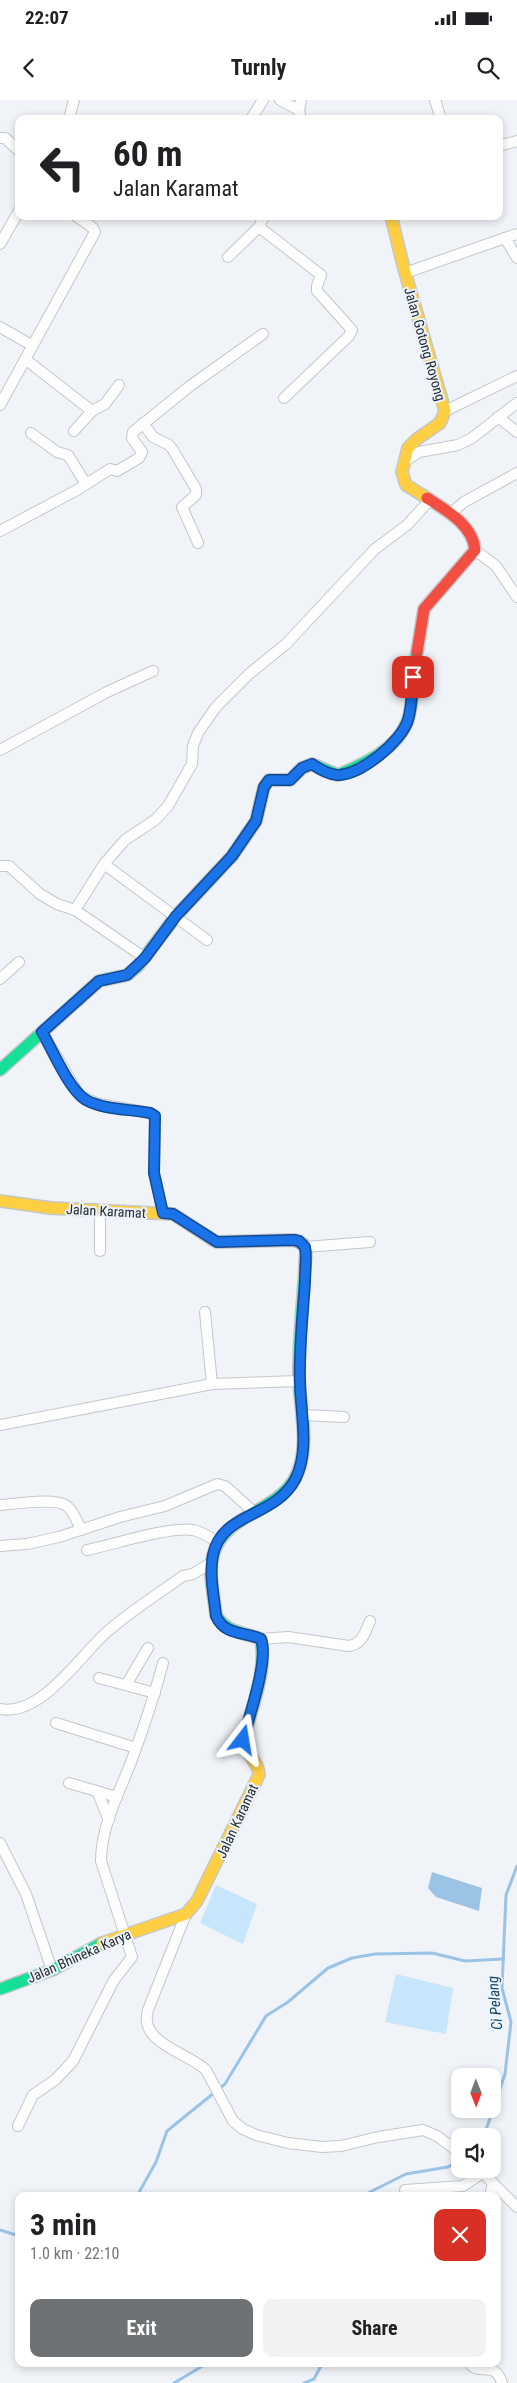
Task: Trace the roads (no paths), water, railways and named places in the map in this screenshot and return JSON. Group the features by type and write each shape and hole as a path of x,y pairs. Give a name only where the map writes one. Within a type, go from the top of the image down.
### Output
{"street":[{"path":"70,115 74,100"},
{"path":"254,115 263,100"},
{"path":"280,100 300,109"},
{"path":"435,100 440,115"},
{"path":"0,138 5,138 15,147"},
{"path":"503,145 517,141"},
{"path":"0,244 15,218"},
{"path":"0,405 95,232 93,228 82,220"},
{"path":"228,257 259,227 262,220"},
{"name":"Jalan Gotong Royong","path":"392,220 404,273 437,375 445,411 445,417 440,423 409,446 405,461"},
{"path":"259,227 321,275 317,291 352,330 349,336 284,398"},
{"path":"404,273 517,234"},
{"path":"505,238 517,258"},
{"path":"0,328 32,346"},
{"path":"0,531 110,469 119,470 139,458 142,452 132,435 143,423 263,334"},
{"path":"25,359 92,411"},
{"path":"445,411 517,376"},
{"path":"74,432 92,411 105,404 119,385"},
{"path":"0,1070 99,981 127,975 145,958 176,916 232,856 253,826 258,815 264,787 269,780 290,780 302,768 312,764 322,770 338,775 352,771 397,741 408,721 424,609 475,550 476,544 472,534 450,514 406,485 402,478 402,468 405,461 426,450 458,445 482,432 517,403"},
{"path":"498,417 517,432"},
{"path":"143,423 153,437 169,445 196,489 196,495 182,507 198,542"},
{"path":"31,433 52,450 68,455 86,484"},
{"path":"450,514 464,502 517,473"},
{"path":"75,910 104,864 125,840 162,814 192,764 193,746 198,733 216,707 236,686 297,632 335,589 375,549 414,519 430,500"},
{"path":"475,550 496,566 517,597"},
{"path":"0,750 107,692 153,672"},
{"path":"104,864 207,940"},
{"path":"0,866 9,866 40,894 57,904 75,910 145,958"},
{"path":"0,979 19,962"},
{"path":"42,1032 74,1089 85,1100 150,1113 155,1116 154,1173 163,1213"},
{"name":"Jalan Karamat","path":"0,1201 51,1208 173,1214 217,1242 294,1240 299,1241 305,1247"},
{"path":"100,1211 100,1251"},
{"path":"370,1242 305,1247 300,1380 304,1415 300,1467 297,1476 278,1500 230,1526 217,1542 212,1562 216,1616 219,1623 229,1631 261,1639 288,1637 349,1646 357,1645 363,1638 370,1621"},
{"path":"205,1312 212,1384"},
{"path":"0,1425 212,1384 300,1380"},
{"path":"304,1415 344,1417"},
{"path":"0,1546 27,1544 81,1530 120,1517 166,1506 217,1484 225,1486 255,1513"},
{"path":"0,1505 51,1502 65,1504 73,1512 81,1530"},
{"path":"86,1550 173,1530 192,1530 205,1534 217,1542"},
{"path":"0,1709 26,1707 48,1693 109,1630 183,1576 193,1574 212,1562"},
{"name":"Jalan Karamat","path":"186,1914 197,1901 207,1883 259,1775 258,1766 245,1748 243,1740 264,1653 261,1639"},
{"path":"126,1684 148,1648"},
{"path":"18,2126 33,2095 55,2080 78,2053 117,1973 132,1956 101,1861 102,1842 155,1693 163,1664"},
{"path":"99,1678 155,1693"},
{"path":"56,1723 136,1748"},
{"path":"69,1783 117,1797"},
{"path":"97,1791 109,1820"},
{"path":"0,1843 26,1894 52,1970"},
{"path":"186,1914 148,2010 146,2021 154,2037 198,2063 223,2098 234,2120 243,2129 256,2135 288,2143 322,2147 341,2146 378,2137 423,2130 451,2146"},
{"name":"Jalan Bhineka Karya","path":"0,1989 52,1970 97,1945 186,1914"},
{"path":"404,2190 463,2186 472,2178"},
{"path":"488,2178 517,2207"},
{"path":"491,2192 493,2183"},
{"path":"473,2367 493,2370 498,2373 502,2383"}],"waterway":[{"name":"Ci Pelang","path":"486,2128 505,2074 511,2022 502,1988 506,1895 517,1866"},
{"path":"139,2192 156,2162 167,2131 225,2084 266,2016 288,2002 328,1968 352,1958 375,1954 432,1953 465,1961 503,1959"},
{"name":"Ci Pelang","path":"370,2192 406,2174 451,2165"},
{"path":"0,2230 15,2235"},
{"path":"174,2383 201,2367"},
{"name":"Ci Pelang","path":"304,2383 314,2379 320,2367"}]}
